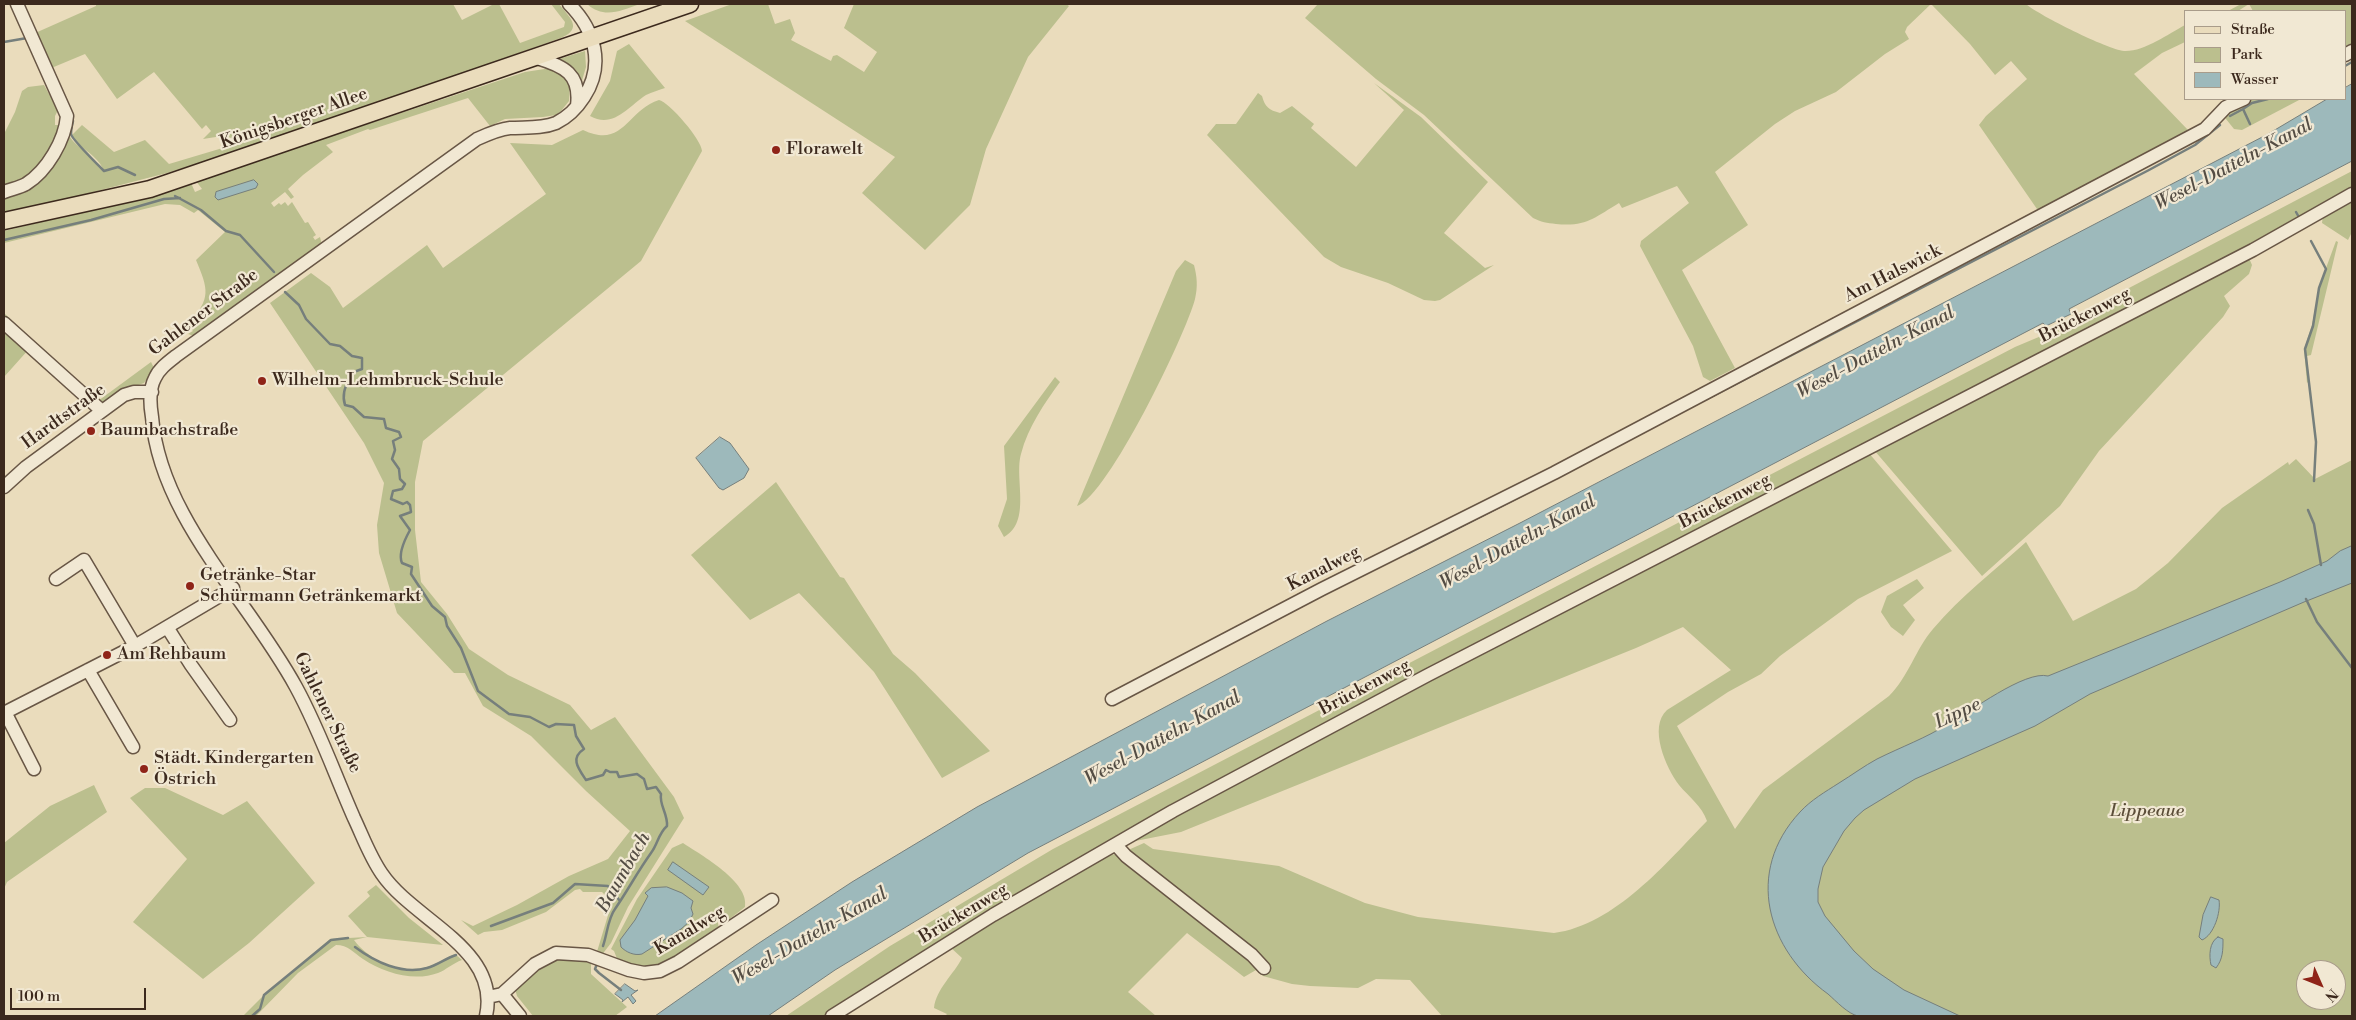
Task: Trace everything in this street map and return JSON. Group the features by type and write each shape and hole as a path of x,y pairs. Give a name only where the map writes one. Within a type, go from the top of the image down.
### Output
{"main road":[{"path":"592,39 690,4"},
{"name":"Königsberger Allee","path":"4,221 150,189 592,39"}],"street":[{"path":"4,192 20,186 38,174 59,143 67,116 17,4"},
{"name":"Gahlener Straße","path":"486,1016 488,997 481,970 469,954 405,901 381,873 362,836 297,688 280,658 178,506 161,465 152,425 152,392 154,380 162,368 176,356 477,139 508,128 544,127 556,123 577,108 588,90 596,68 597,55 587,25 569,4"},
{"path":"537,58 558,64 568,71 576,83 579,94 577,108"},
{"name":"Am Halswick","path":"1554,473 2205,129 2226,107 2242,100"},
{"name":"Brückenweg","path":"832,1016 993,915 1173,811 1344,719 2253,250 2352,194"},
{"path":"4,323 102,411"},
{"name":"Hardtstraße","path":"4,487 26,467 124,395 134,392 152,392"},
{"name":"Kanalweg","path":"1112,699 1322,589 1554,473"},
{"path":"56,579 84,560 134,646"},
{"path":"34,769 4,713 134,646 233,588"},
{"path":"168,627 191,665 230,720"},
{"path":"88,670 133,747"},
{"path":"1116,845 1126,856 1252,956 1264,968"},
{"name":"Kanalweg","path":"502,994 534,964 556,953 588,955 629,970 644,973 660,971 678,962 772,900"},
{"path":"488,997 502,994 520,1016"}],"green space":[{"path":"96,4 453,4 462,20 494,4 499,4 520,43 564,27 565,22 551,4 559,4 570,18 573,26 568,34 561,38 279,138 167,173 4,215 4,197 45,176 70,137 104,172 98,161 72,135 82,125 114,152 145,140 169,164 236,144 232,138 222,136 203,139 211,131 206,125 202,129 154,72 117,99 85,54 49,69 33,34 96,6"},
{"path":"587,4 640,4 619,11 606,12 593,9"},
{"path":"732,4 768,4 775,24 790,19 795,33 791,40 831,61 833,56 837,55 864,72 877,52 844,28 854,4 1066,4 1069,6 1028,57 986,149 970,205 925,250 862,193 895,157 685,21"},
{"path":"1318,4 1931,4 1907,27 1905,32 1909,39 1885,54 1836,92 1795,111 1775,124 1715,172 1748,225 1682,270 1735,368 1710,381 1703,377 1693,346 1640,246 1641,241 1689,203 1677,186 1622,208 1619,203 1583,223 1556,224 1533,218 1424,115 1376,79 1305,18"},
{"path":"1931,4 2026,4 2074,31 2124,51 2132,51 2148,46 2184,26 2184,42 2162,53 2134,74 2188,130 2037,209 1979,125 1986,116 2027,79 2011,61 1995,75 1970,44"},
{"path":"2241,4 2249,4 2240,10 2230,10"},
{"path":"2249,4 2352,4 2352,49 2346,52 2346,10 2252,10"},
{"path":"629,44 665,88 646,95 620,115 613,118 606,120 590,116 610,81 617,51"},
{"path":"585,51 586,67 581,84 559,59"},
{"path":"551,68 566,78 570,85 569,101 556,115 505,119 490,126 468,98 370,130 368,129 326,145 333,152 288,189 294,197 291,199 285,192 271,203 274,207 279,203 281,205 285,202 288,206 292,202 305,223 308,222 316,235 313,237 315,240 320,237 322,245 194,336 188,334 193,331 188,324 201,307 206,293 196,260 225,232 198,210 194,213 180,205 165,204 4,243 4,231 104,207 191,183 195,192 202,189 196,181 525,72"},
{"path":"1374,83 1421,117 1488,182 1444,233 1485,268 1494,265 1440,300 1424,300 1388,283 1341,267 1324,257 1207,135 1216,124 1236,124 1258,93 1262,96 1268,107 1276,112 1280,113 1292,106 1314,124 1311,128 1356,167 1404,110"},
{"path":"44,85 58,110 55,116 55,125 63,125 58,140 48,156 29,177 4,186 4,134 15,112 22,91 28,87"},
{"path":"659,100 670,107 684,122 697,139 702,151 641,261 423,441 415,482 415,530 421,582 447,614 469,649 508,675 570,705 591,730 615,717 674,797 684,818 628,907 611,943 601,956 596,955 612,902 602,892 575,890 546,912 502,930 484,932 478,935 461,920 473,926 517,905 569,876 608,859 630,831 586,791 531,736 483,706 465,673 454,673 397,613 379,553 377,525 384,483 364,443 270,303 311,273 330,287 343,308 427,245 443,268 546,194 510,143 552,145 583,130 597,135 608,135 624,126 648,105"},
{"path":"2246,100 2299,100 2242,130 2234,129 2222,114"},
{"path":"2352,171 2352,190 2323,207 1771,495 950,937 825,1016 786,1016 890,946 1053,849 2015,347 2072,323 2129,288"},
{"path":"2352,197 2352,232 2348,240 2322,223 2323,215"},
{"path":"2336,241 2338,242 2311,355 2307,356 2309,381 2307,383 2304,349 2312,325 2319,287"},
{"path":"2249,258 2252,265 2249,274 2224,296 2230,306 2223,317 2099,451 2060,506 1982,576 1874,450"},
{"path":"1185,260 1194,265 1197,290 1189,318 1162,377 1126,445 1091,496 1077,506 1176,271"},
{"path":"4,313 98,401 151,362 154,368 144,383 127,389 104,405 99,405 4,320"},
{"path":"4,326 29,349 4,377"},
{"path":"1055,377 1060,382 1037,416 1024,444 1019,464 1020,510 1012,530 1004,537 998,526 1007,499 1004,446"},
{"name":"Lippeaue","path":"1868,452 1952,551 1858,599 1780,656 1761,674 1728,692 1677,726 1735,829 1763,790 1889,696 1902,680 1927,637 1943,617 2026,542 2073,621 2136,589 2168,563 2222,508 2288,462 2289,465 2296,459 2315,479 2352,460 2352,1016 1442,1016 1410,980 1376,979 1358,988 1292,984 1263,976 1256,970 1244,977 1187,933 1128,992 1156,1016 945,1016 947,1014 934,1008 938,994 962,958 949,946 1110,854 1117,855 1144,843 1153,849 1279,866 1365,903 1418,917 1554,933 1576,928 1598,918 1638,890 1707,821 1702,811 1679,785 1669,769 1661,748 1659,726 1667,710 1731,670 1683,627 1636,648 1181,832 1125,843 1183,809"},
{"path":"776,482 840,577 844,578 893,654 915,673 990,751 942,778 874,672 799,593 750,620 691,555"},
{"path":"1917,579 1924,588 1903,605 1915,620 1903,636 1891,627 1881,612 1887,596"},
{"path":"94,785 107,812 7,882 4,889 4,843 50,806"},
{"path":"145,788 165,788 223,815 247,801 315,883 249,943 203,979 133,922 187,859 130,798"},
{"path":"683,843 723,870 732,879 740,888 745,898 745,907 727,921 723,915 717,918 719,929 668,963 642,969 618,961 614,951 611,949 637,899 672,848"},
{"path":"376,885 409,918 443,945 367,937 348,916 370,896 367,892"},
{"path":"367,937 354,940 367,954 394,967 403,969 423,968 455,954 462,960 429,976 399,975 371,964 347,948 336,945 298,973 256,1016 243,1016 264,995 330,939"},
{"path":"558,956 591,961 591,974 627,1007 615,1016 533,1016 517,996 515,989 536,967"}],"water":[{"name":"Wesel-Datteln-Kanal","path":"2352,84 2352,161 2069,309 2071,314 2046,326 2043,323 1028,853 835,970 768,1016 655,1016 756,945 852,882 977,807 1327,621 1520,523 2268,134 2325,100 2346,100 2346,87"},
{"path":"254,180 258,184 256,188 218,200 215,197 216,192"},
{"path":"720,437 730,443 749,469 744,478 723,490 719,488 696,458"},
{"path":"2352,546 2352,583 2090,694 2035,726 1915,779 1864,810 1844,831 1823,867 1818,889 1818,902 1825,916 1854,951 1873,969 1904,990 1960,1016 1864,1017 1854,1015 1842,1007 1807,976 1790,955 1778,933 1770,909 1768,884 1772,860 1783,835 1800,812 1813,800 1872,762 1940,729 2012,685 2038,676 2048,676 2280,582 2327,561 2340,551"},
{"path":"673,862 709,887 703,895 668,870"},
{"path":"667,887 682,893 693,901 691,908 693,914 689,922 642,954 633,954 625,950 621,947 620,940 635,920 648,896 645,893 651,888"},
{"path":"2211,897 2219,900 2218,917 2210,933 2202,940 2199,937 2203,915"},
{"path":"2218,937 2223,939 2223,947 2221,958 2216,968 2211,965 2210,954 2211,946"},
{"path":"625,984 635,991 638,990 631,995 636,1001 633,1004 628,997 622,1002 623,1000 615,994"}],"waterway":[{"name":"Baumbach","path":"4,42 27,38"},
{"path":"2346,65 2352,62"},
{"path":"2243,109 2252,103 2264,100"},
{"path":"2230,116 2243,109 2250,124"},
{"name":"Baumbach","path":"73,121 72,137 104,171 118,167 135,175"},
{"path":"1707,399 2149,170 2195,145 2220,125"},
{"name":"Baumbach","path":"175,196 201,210 226,231 240,235 274,272"},
{"path":"4,240 91,220 164,199 180,198"},
{"path":"2296,212 2300,219"},
{"path":"2311,241 2326,269 2319,288 2313,326 2305,349 2316,442 2314,481"},
{"name":"Baumbach","path":"285,292 299,305 306,319 330,344 340,346 352,356 362,358 362,369 351,373 346,385 344,393 345,405 353,407 364,417 384,419 386,428 399,432 401,437 393,441 395,450 392,459 399,469 400,479 405,484 402,489 393,491 391,499 403,504 407,502 410,505 411,512 400,516 410,530 401,551 402,563 412,567 411,574 432,606 445,617 447,626 461,648 478,691 509,714 530,717 549,727 556,724 574,725 576,736 584,749 577,756 576,760 586,780 603,775 606,770 617,772 619,777 637,774 644,779 647,789 656,787 661,794 667,826 613,913 603,946"},
{"path":"1409,553 1547,483"},
{"path":"2308,510 2314,524 2321,565"},
{"path":"2306,599 2317,622 2352,668"},
{"path":"491,926 553,903 575,884 608,886 620,901"},
{"path":"252,1016 260,1009 264,995 331,940 348,938"},
{"path":"355,947 371,958 389,966 408,970 427,968 456,955"},
{"name":"Baumbach","path":"597,964 595,969 621,990"}],"place":[{"name":"Florawelt","path":"776,150"},
{"name":"Wilhelm-Lehmbruck-Schule","path":"262,381"},
{"name":"Baumbachstraße","path":"91,431"},
{"name":"Getränke-Star Schürmann Getränkemarkt","path":"190,586"},
{"name":"Am Rehbaum","path":"107,655"},
{"name":"Städt. Kindergarten Östrich","path":"144,769"}],"water label":[{"name":"Lippe","path":"1958,714"}]}
